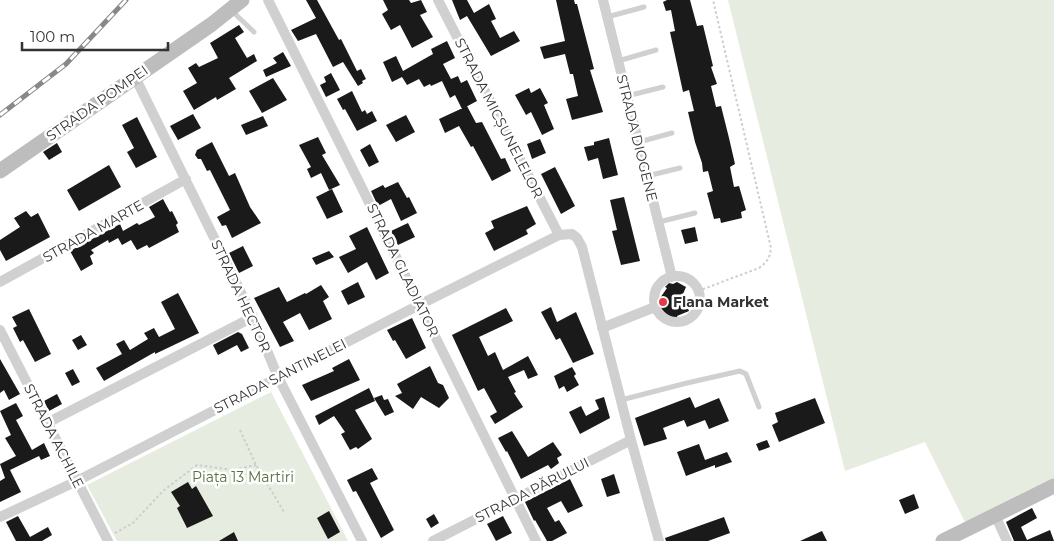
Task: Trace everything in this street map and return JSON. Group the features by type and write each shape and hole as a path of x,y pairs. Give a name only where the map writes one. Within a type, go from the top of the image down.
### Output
{"main road":[{"name":"STRADA POMPEI","path":"0,171 236,5"},
{"path":"943,541 1054,486"}],"street":[{"name":"STRADA GLADIATOR","path":"268,0 536,541"},
{"name":"STRADA MICȘUNELELOR","path":"438,0 559,235"},
{"name":"STRADA DIOGENE","path":"603,0 672,276"},
{"name":"STRADA HECTOR","path":"135,77 253,317 278,377 362,541"},
{"name":"STRADA MARTE","path":"0,282 186,179"},
{"path":"559,235 572,234 577,238 582,247 659,541"},
{"name":"STRADA SANTINELEI","path":"0,517 77,481 559,235"},
{"path":"672,276 685,277 698,290 700,298 696,312 685,321 678,322 664,318 655,307 655,292 664,280 672,276"},
{"path":"602,328 655,307"},
{"path":"47,423 253,317"},
{"name":"STRADA ACHILE","path":"0,330 107,540"},
{"name":"STRADA PĂRULUI","path":"433,541 631,440"},
{"path":"995,515 1008,541"}],"lane":[{"path":"236,5 254,32"},
{"path":"607,17 644,7"},
{"path":"618,61 656,50"},
{"path":"627,96 663,87"},
{"path":"638,142 672,133"},
{"path":"647,176 680,168"},
{"path":"658,222 695,213"},
{"path":"621,400 740,371 746,374 759,407"}],"path":[{"path":"698,290 759,268 770,256 771,248 713,0"},
{"path":"240,430 256,465 284,512"},
{"path":"107,540 133,523 163,491 197,465 233,470 256,465"}],"green space":[{"path":"728,0 1054,0 1054,482 965,522 925,442 845,471"},
{"name":"Piața 13 Martiri","path":"271,392 348,541 117,541 87,485"}],"building":[{"path":"306,0 317,0 339,40 341,39 357,71 361,69 366,79 362,81 363,83 358,86 343,62 333,67 316,34 298,41 291,30 316,18"},
{"path":"383,0 409,0 411,3 421,0 427,12 420,15 433,37 412,48 400,25 391,30 382,14 388,10"},
{"path":"452,0 467,0 474,13 489,4 496,19 491,21 500,38 514,31 520,41 491,56 467,16 460,20"},
{"path":"556,0 574,0 575,4 577,4 594,69 590,70 603,112 572,120 566,99 578,96 573,74 570,74 565,54 544,59 540,47 565,41"},
{"path":"667,0 690,0 697,26 703,25 713,66 711,67 717,84 711,86 716,107 721,106 735,164 730,167 734,187 739,186 746,210 741,212 742,218 721,223 720,218 714,219 707,193 713,191 708,171 703,172 695,142 688,112 694,111 689,90 683,92 670,32 675,31 671,10 666,11 663,2"},
{"path":"239,25 244,32 235,38 247,58 254,54 257,61 229,78 236,89 217,100 216,97 194,110 183,91 197,83 188,68 196,63 199,67 218,58 210,43"},
{"path":"447,41 455,58 443,64 451,79 458,76 461,83 467,80 477,101 462,109 455,95 450,98 442,81 424,87 419,79 407,85 402,77 392,82 383,62 396,56 403,71 433,54 431,49"},
{"path":"283,52 291,66 266,77 263,70 277,63 273,58"},
{"path":"331,73 340,90 326,97 320,85 326,82 324,77"},
{"path":"273,78 287,100 262,113 249,91"},
{"path":"529,88 531,93 540,88 548,103 544,105 554,129 542,135 531,112 526,115 515,95"},
{"path":"352,91 362,112 365,110 367,114 372,111 377,121 357,131 337,99"},
{"path":"467,106 476,123 482,122 501,159 505,158 511,171 492,181 473,146 471,147 459,126 445,133 439,119"},
{"path":"193,114 201,128 178,140 170,126"},
{"path":"406,115 415,132 396,142 386,125"},
{"path":"263,116 268,126 246,135 241,125"},
{"path":"137,117 157,157 136,168 127,152 134,148 122,125"},
{"path":"318,137 326,153 322,155 340,185 329,190 321,173 311,178 307,169 311,167 299,145"},
{"path":"609,138 618,175 603,179 598,158 588,161 584,147 594,145 594,142"},
{"path":"540,139 546,153 532,159 527,144"},
{"path":"212,142 229,176 235,173 250,207 261,223 232,238 226,225 222,226 217,217 230,210 210,170 207,171 201,159 198,159 195,155 197,150"},
{"path":"57,143 62,152 49,160 43,152"},
{"path":"370,144 379,162 369,167 360,150"},
{"path":"109,165 121,187 79,211 67,190"},
{"path":"555,167 575,206 561,214 541,174"},
{"path":"398,182 407,198 409,197 417,213 401,221 391,199 378,206 371,191 383,185 385,188"},
{"path":"332,189 343,212 327,219 316,197"},
{"path":"624,197 640,261 621,265 612,231 617,230 610,200"},
{"path":"163,199 178,223 176,225 179,232 149,248 147,245 137,250 131,240 122,245 118,238 109,243 108,240 91,250 94,253 90,256 93,264 81,271 70,251 120,224 123,231 137,223 139,225 155,217 149,207"},
{"path":"527,206 536,224 526,230 528,234 494,251 485,233 494,228 491,221"},
{"path":"26,211 31,217 38,213 50,237 6,261 0,250 0,240 20,227 14,218"},
{"path":"408,223 415,237 398,245 391,231"},
{"path":"367,227 389,273 376,280 367,262 348,273 339,257 356,249 349,236"},
{"path":"695,227 698,241 685,244 681,230"},
{"path":"243,246 253,266 239,273 229,253"},
{"path":"329,251 334,257 316,265 312,258"},
{"path":"358,282 365,297 348,305 341,291"},
{"path":"677,282 686,287 683,294 689,311 677,316 678,319 670,319 661,310 662,305 658,301 669,283"},
{"path":"321,285 329,297 323,301 332,319 309,330 300,313 283,322 294,341 280,347 254,298 279,287 287,302"},
{"path":"178,293 199,333 155,354 155,352 104,381 96,368 122,354 116,344 124,340 130,350 148,339 144,333 154,328 159,337 175,329 161,302"},
{"path":"551,307 557,322 576,312 594,354 573,363 560,338 556,340 541,312"},
{"path":"506,308 513,321 479,337 488,356 495,352 503,370 528,356 538,375 528,379 524,370 508,377 516,392 514,393 523,407 495,424 490,416 497,412 484,388 478,391 452,335"},
{"path":"29,309 51,354 35,362 23,340 20,342 13,328 17,326 12,317"},
{"path":"412,318 426,348 406,359 387,330"},
{"path":"238,332 242,334 249,348 241,352 237,345 218,355 213,345"},
{"path":"81,335 87,345 78,350 72,340"},
{"path":"0,359 20,394 9,400 4,390 0,393"},
{"path":"349,359 360,380 311,401 302,385 334,371 332,368"},
{"path":"430,366 438,383 443,385 449,398 439,408 421,397 413,409 395,396 402,393 397,384"},
{"path":"572,367 579,385 567,392 564,386 559,389 554,376"},
{"path":"73,369 80,382 72,386 65,373"},
{"path":"369,388 375,401 355,410 372,439 358,449 356,447 350,450 341,434 345,432 334,416 319,425 315,416"},
{"path":"57,394 62,404 49,411 44,401"},
{"path":"382,395 384,400 388,399 394,412 385,416 374,398"},
{"path":"604,397 610,418 580,434 569,412 581,406 586,416 599,409 595,400"},
{"path":"690,397 695,408 719,398 729,421 709,429 705,420 687,427 684,420 663,428 667,439 644,446 635,418"},
{"path":"815,398 825,423 779,442 772,425 778,422 775,413"},
{"path":"16,403 23,416 16,420 32,450 44,443 50,456 41,460 39,456 10,470 21,492 0,502 0,481 5,478 0,464 16,456 5,438 11,435 0,411"},
{"path":"512,431 528,457 553,442 562,455 557,458 559,463 551,469 548,465 521,479 498,438"},
{"path":"767,440 770,447 759,451 756,444"},
{"path":"699,444 705,460 727,452 732,462 715,468 715,465 686,476 677,452"},
{"path":"372,468 378,479 370,483 394,530 381,538 356,491 353,492 347,480"},
{"path":"614,474 620,493 607,497 601,479"},
{"path":"570,479 583,506 568,513 561,501 547,508 555,522 559,520 567,533 552,541 547,541 525,502"},
{"path":"188,482 192,489 196,486 213,516 187,528 177,508 180,506 171,492"},
{"path":"914,494 919,508 905,514 899,500"},
{"path":"1032,508 1037,518 1021,527 1027,540 1050,530 1054,541 1014,541 1006,522"},
{"path":"329,511 340,532 328,539 317,518"},
{"path":"434,514 439,523 431,528 426,519"},
{"path":"18,516 30,537 48,527 52,535 42,541 16,541 6,522"},
{"path":"503,516 512,533 496,541 487,524"},
{"path":"724,517 730,533 708,541 666,541 665,538"},
{"path":"822,531 827,541 800,541"},
{"path":"234,532 238,541 219,541"}],"railway":[{"path":"0,115 66,64 126,0"}],"place":[{"name":"Flana Market","path":"663,302"}]}
